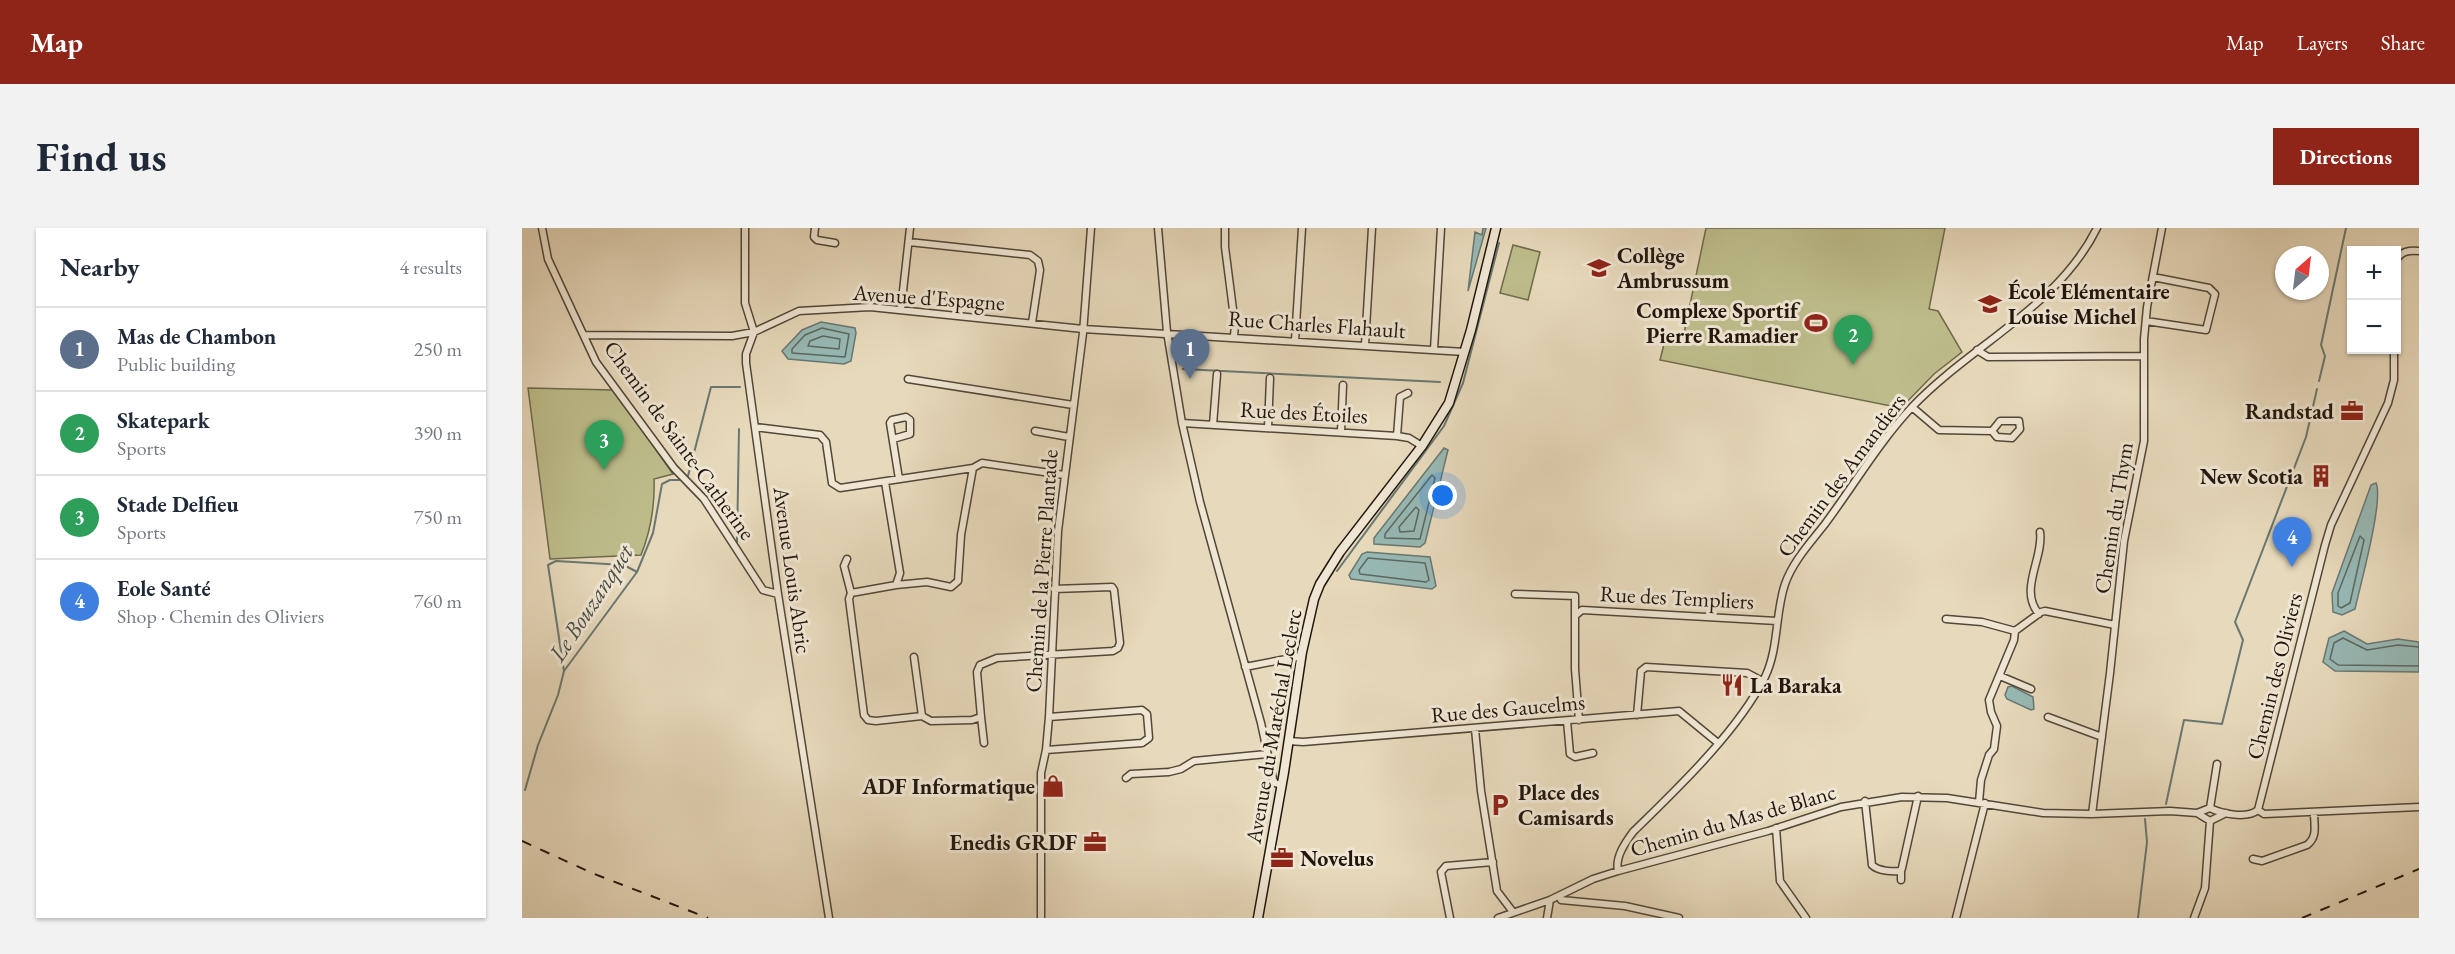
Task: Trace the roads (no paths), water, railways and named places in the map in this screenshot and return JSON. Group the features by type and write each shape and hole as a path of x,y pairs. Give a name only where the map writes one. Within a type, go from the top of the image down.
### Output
{"main road":[{"name":"Avenue du Maréchal Leclerc","path":"1258,918 1308,620 1320,584 1364,518 1422,446 1449,403 1465,352 1496,228"}],"street":[{"name":"Chemin de Sainte-Catherine","path":"542,228 548,259 596,362 674,468 704,499 763,590 778,594"},
{"path":"745,228 745,303 754,332"},
{"path":"815,228 814,237 817,240 835,243"},
{"path":"901,309 910,228"},
{"name":"Chemin de la Pierre Plantade","path":"1041,918 1039,816 1041,773 1049,717 1054,589 1064,475 1083,328 1091,228"},
{"path":"1158,228 1167,332 1182,423 1200,502 1273,779 1275,783 1281,785"},
{"path":"1225,228 1225,247 1235,326 1234,336"},
{"path":"1295,341 1302,228"},
{"path":"1365,345 1372,228"},
{"path":"1434,350 1441,228"},
{"name":"Chemin des Amandiers","path":"1618,871 1617,866 1623,847 1633,832 1718,743 1750,702 1772,657 1785,582 1802,553 1912,407 1977,350 2043,298 2078,258 2097,228"},
{"name":"Chemin du Thym","path":"2092,814 2124,541 2144,441 2146,418 2143,356 2146,321 2162,228"},
{"path":"909,242 1030,255 1038,261 1040,270 1032,323"},
{"path":"2401,254 2409,250 2419,251"},
{"path":"2146,321 2206,330 2215,294 2209,288 2153,277"},
{"name":"Avenue d'Espagne","path":"585,335 732,336 754,332 799,311 870,307 1083,328 1167,332"},
{"name":"Avenue Louis Abric","path":"754,332 746,363 778,594 829,918"},
{"name":"Rue Charles Flahault","path":"1167,332 1465,352"},
{"path":"1977,350 1988,357 2143,356"},
{"name":"Chemin des Oliviers","path":"2258,810 2325,545 2331,525 2388,403 2394,380 2394,354"},
{"path":"1213,425 1217,374"},
{"path":"1268,428 1270,378"},
{"path":"908,379 1073,405"},
{"path":"1341,432 1343,385"},
{"path":"1397,436 1400,397 1408,393"},
{"path":"1912,407 1939,430 1992,431"},
{"name":"Rue des Étoiles","path":"1182,423 1397,436 1409,438 1422,446"},
{"path":"755,427 820,435 826,442 832,483 840,488 973,468 982,463 1064,475"},
{"path":"1035,431 1069,437"},
{"path":"893,439 899,479"},
{"path":"851,593 927,582 951,587 958,581 961,536 973,468"},
{"path":"885,482 900,573 896,585"},
{"path":"2039,614 2035,609 2030,583 2042,545 2040,532"},
{"path":"847,559 844,566 851,593 849,599 864,715 868,720 922,716 931,721 972,720 981,717"},
{"path":"984,743 977,672 980,665 997,658 1113,651 1118,648 1120,643 1112,587 1054,589"},
{"path":"1515,594 1575,596 1575,669 1579,720"},
{"name":"Rue des Templiers","path":"1576,615 1582,610 1777,621"},
{"path":"1956,918 1982,802 1981,780 1989,755 1994,749 1997,726 1989,700 2014,640 2015,631 2045,611 2115,625"},
{"path":"1946,619 1982,622 2015,631"},
{"path":"1245,667 1302,656"},
{"path":"914,657 922,716"},
{"path":"1637,715 1641,671 1646,667 1747,673 1762,681"},
{"path":"2000,676 2031,690"},
{"path":"1046,750 1142,743 1149,738 1147,714 1142,710 1049,717"},
{"name":"Rue des Gaucelms","path":"1289,741 1682,712 1718,743"},
{"path":"2048,717 2102,737"},
{"path":"1567,721 1570,754 1575,757 1593,753"},
{"path":"1475,729 1481,791 1497,891 1513,912"},
{"path":"1126,778 1131,774 1181,769 1194,761 1267,754"},
{"path":"2194,918 2205,888 2208,814 2217,764"},
{"path":"1901,880 1918,796"},
{"name":"Chemin du Mas de Blanc","path":"1498,918 1550,900 1593,879 1618,871 1865,801 1918,796 1982,802 2043,813 2169,811 2208,814"},
{"path":"1865,801 1872,865 1876,869 1901,871"},
{"path":"2208,814 2252,814 2258,810 2264,814 2314,813 2419,807"},
{"path":"2253,860 2262,861 2307,845 2313,840 2315,834 2314,813"},
{"path":"1776,828 1780,881 1806,918"},
{"path":"1450,918 1441,872 1446,866 1493,862"},
{"path":"1559,896 1561,900 1679,918"},
{"path":"1547,918 1550,900"}],"water":[{"path":"1483,228 1486,228 1468,291 1475,232 1482,235"},
{"path":"821,322 855,328 851,361 844,364 788,359 782,351 802,330"},
{"path":"1444,448 1448,450 1425,543 1420,547 1374,544 1374,538"},
{"path":"2376,483 2377,507 2355,609 2342,615 2333,612 2332,593 2371,485"},
{"path":"1367,552 1430,557 1436,586 1432,589 1351,579 1349,575 1362,554"},
{"path":"2344,631 2367,644 2398,639 2419,642 2419,672 2335,671 2323,662 2329,638"},
{"path":"2012,686 2033,697 2034,709 2031,710 2007,699 2005,695 2008,687"}],"waterway":[{"path":"2319,381 2325,356 2321,345 2346,228"},
{"path":"1337,571 1444,426 1463,383 1499,243"},
{"path":"1183,369 1440,382"},
{"name":"Le Bouzanquet","path":"688,476 711,387 740,387"},
{"path":"2166,804 2184,720 2222,724 2243,640 2235,622 2306,437 2317,389"},
{"path":"737,542 739,429"},
{"name":"Le Bouzanquet","path":"525,790 564,671 637,572 653,533 662,484 670,480 680,480"},
{"path":"564,671 548,565 556,561 624,565 637,572"},
{"path":"2138,918 2147,842 2145,819"}],"railway":[{"path":"522,841 592,873 708,918"},
{"path":"2302,918 2419,869"}],"place":[{"name":"Collège Ambrussum","path":"1599,268"},
{"name":"École Elémentaire Louise Michel","path":"1990,304"},
{"name":"Complexe Sportif Pierre Ramadier","path":"1816,323"},
{"name":"Skatepark","path":"1853,365"},
{"name":"Mas de Chambon","path":"1190,379"},
{"name":"Randstad","path":"2352,411"},
{"name":"Stade Delfieu","path":"604,470"},
{"name":"New Scotia","path":"2321,476"},
{"name":"Eole Santé","path":"2292,567"},
{"name":"La Baraka","path":"1732,685"},
{"name":"ADF Informatique","path":"1053,786"},
{"name":"Place des Camisards","path":"1500,805"},
{"name":"Enedis GRDF","path":"1095,842"},
{"name":"Novelus","path":"1282,858"}]}
